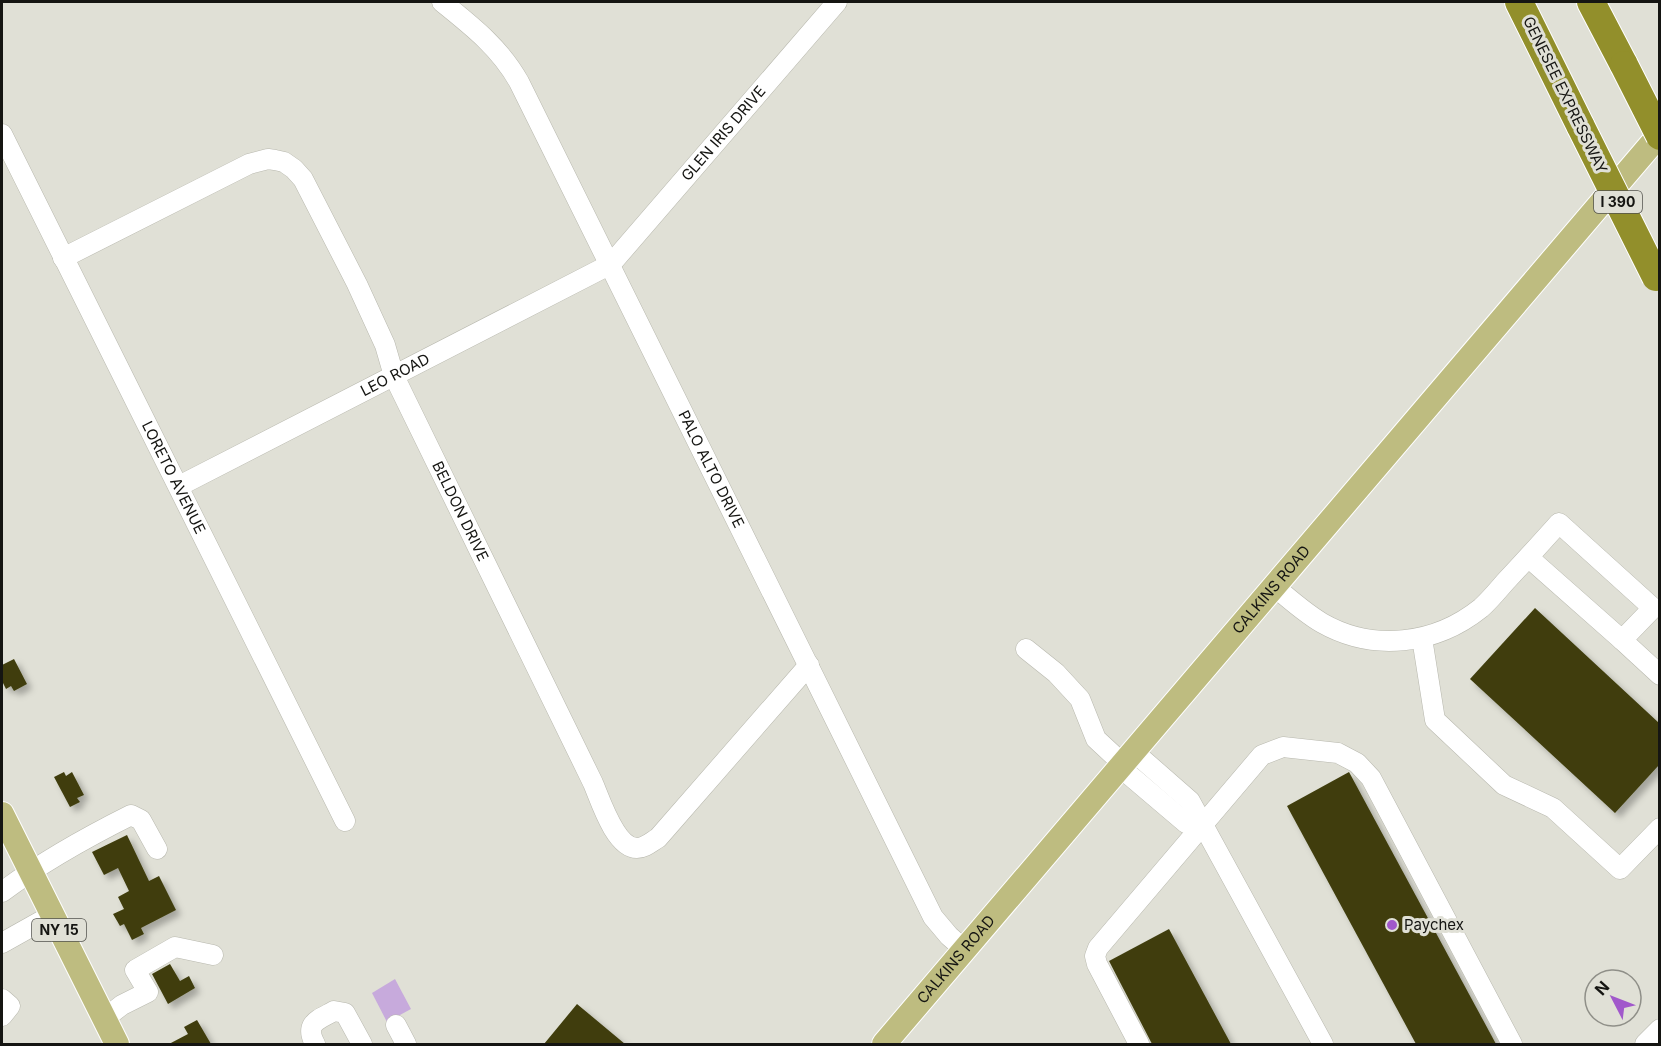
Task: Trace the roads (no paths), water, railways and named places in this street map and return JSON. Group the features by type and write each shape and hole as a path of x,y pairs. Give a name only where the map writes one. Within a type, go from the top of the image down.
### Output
{"highway":[{"name":"GENESEE EXPRESSWAY","path":"1518,2 1658,280"},
{"path":"1592,2 1659,135"}],"main road":[{"name":"CALKINS ROAD","path":"884,1044 1659,135"},
{"name":"NY 15","path":"2,814 117,1044"}],"street":[{"name":"PALO ALTO DRIVE","path":"442,2 480,33 510,66 611,264 933,917 965,950"},
{"name":"GLEN IRIS DRIVE","path":"611,264 837,2"},
{"name":"LORETO AVENUE","path":"2,134 345,821"},
{"name":"BELDON DRIVE","path":"63,258 249,164 268,159 284,162 299,174 310,191 381,335 393,376 593,783 610,824 628,845 635,848 658,838 809,665"},
{"name":"LEO ROAD","path":"178,486 611,264"},
{"path":"1274,586 1321,622 1342,633 1381,641 1416,640 1447,629 1481,608 1559,523 1653,609 1622,640"},
{"path":"1528,557 1659,675"},
{"path":"1422,638 1435,720 1504,785 1553,808 1620,869 1659,828"},
{"path":"1026,649 1056,673 1080,699 1096,739 1126,761 1186,823 1203,825"},
{"path":"1139,1044 1097,964 1095,956 1098,948 1262,755 1283,747 1338,753 1357,763 1371,778 1512,1044"},
{"path":"2,892 30,871 85,837 131,815 141,820 157,849"},
{"path":"1203,825 1323,1044"},
{"path":"2,943 52,915"},
{"path":"104,1019 122,1005 148,992 135,970 175,947 213,955"},
{"path":"2,999 10,1006 2,1016"},
{"path":"315,1044 310,1029 315,1022 334,1011 345,1013 362,1044"},
{"path":"396,1025 406,1044"},
{"path":"1645,1044 1659,1029"}],"place":[{"name":"Paychex","path":"1392,925"}]}
